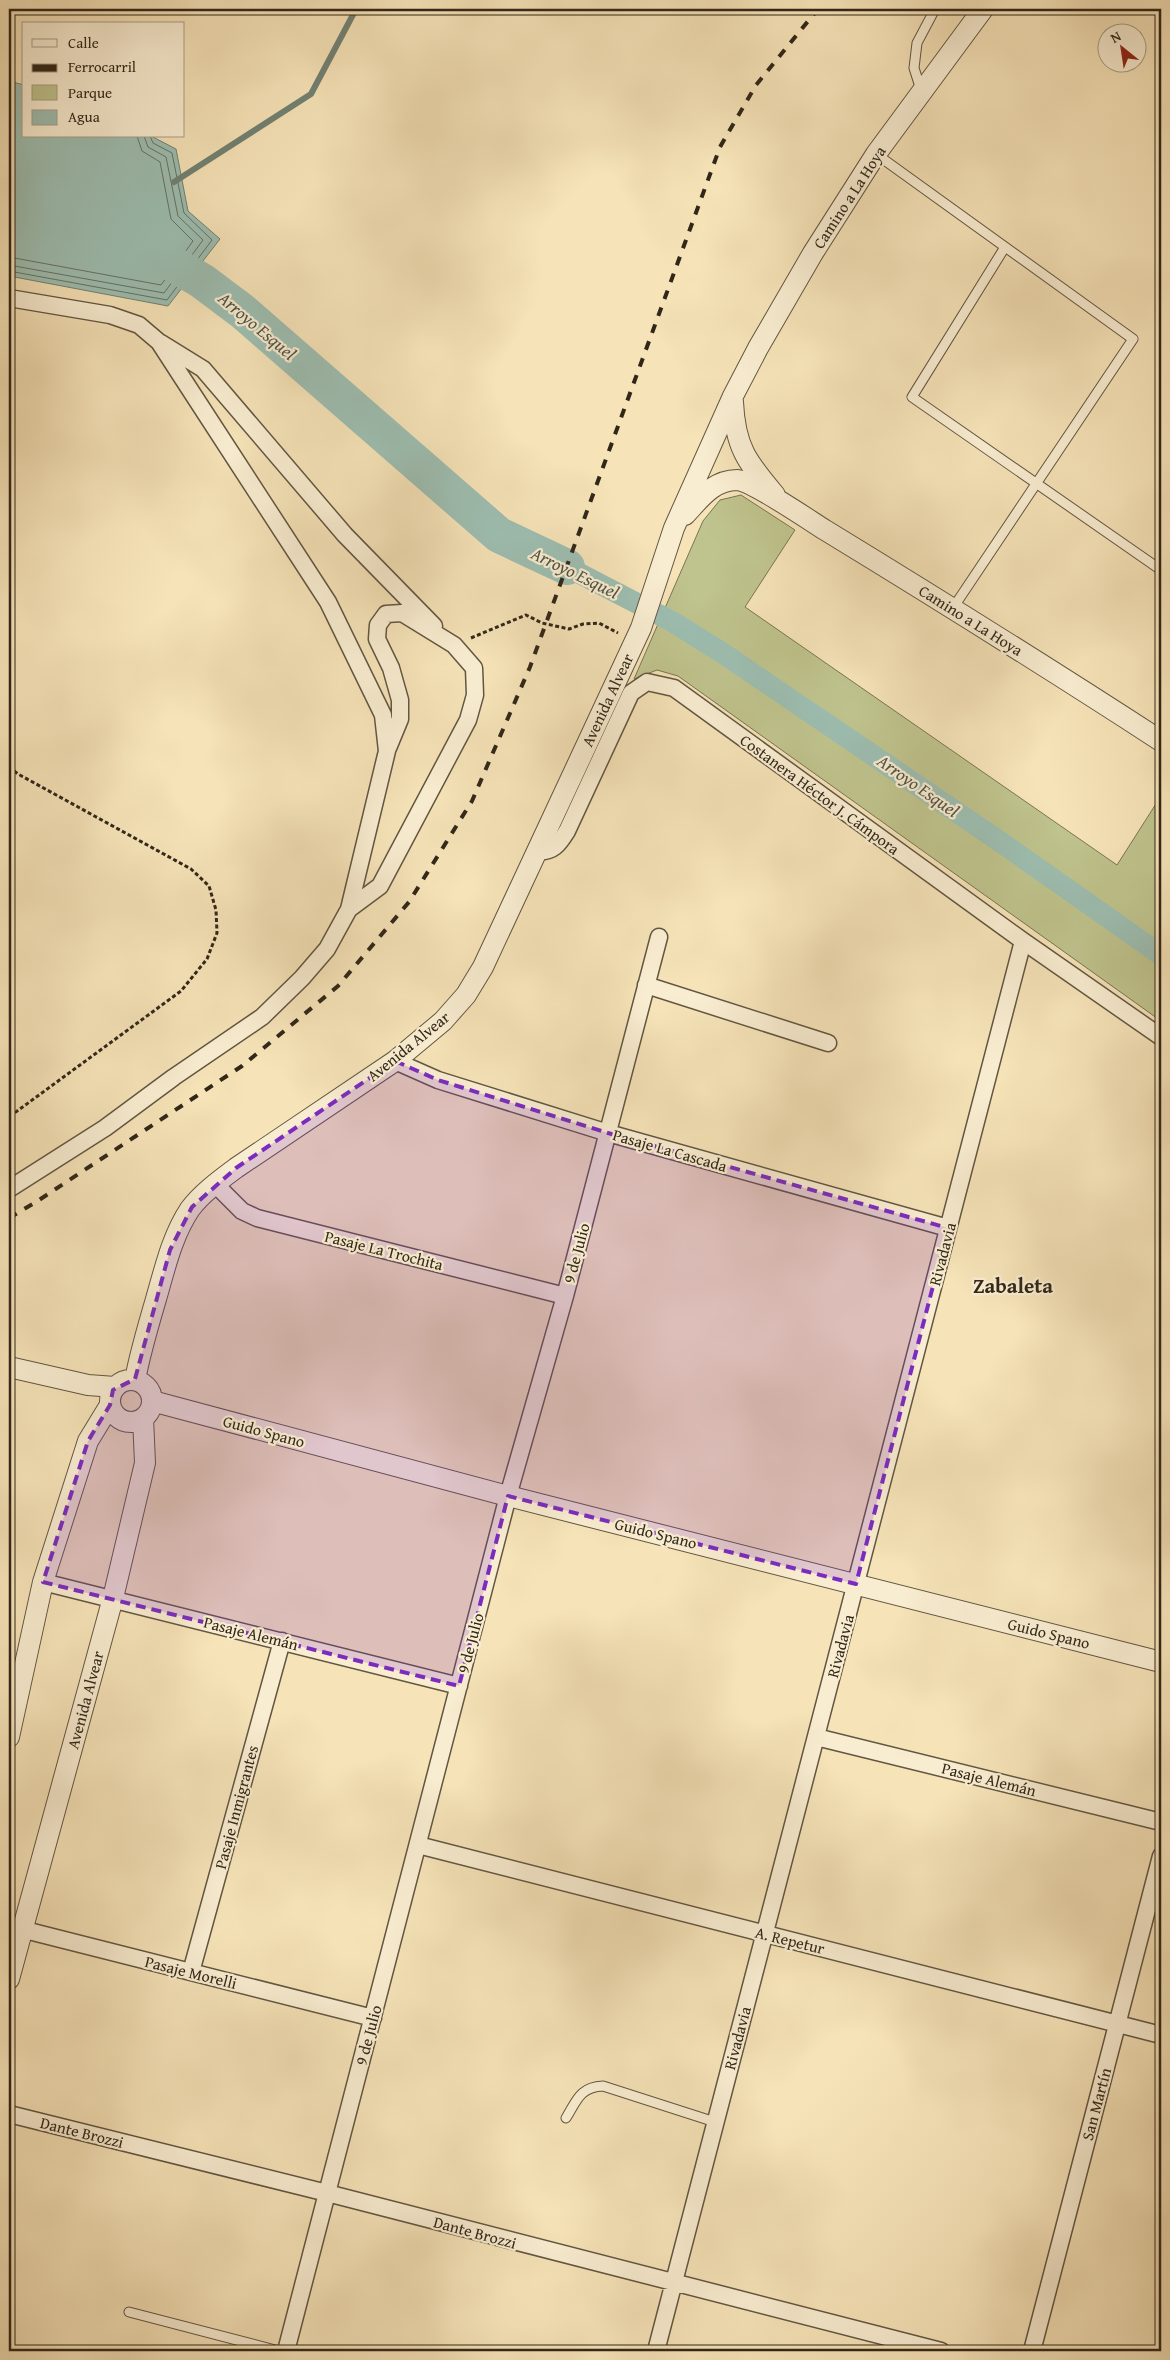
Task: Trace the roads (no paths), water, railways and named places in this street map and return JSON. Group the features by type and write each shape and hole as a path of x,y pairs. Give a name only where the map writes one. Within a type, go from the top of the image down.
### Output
{"street":[{"name":"Camino a La Hoya","path":"665,554 674,528 733,396 758,348 813,253 876,154 921,90 983,9"},
{"path":"9,298 110,315 139,325 159,342 203,369 345,536 454,645 474,668 476,695 468,720 380,886 349,909"},
{"path":"159,342 328,602 383,715 387,751"},
{"name":"Camino a La Hoya","path":"733,396 734,426 740,446 750,464 780,501"},
{"name":"Camino a La Hoya","path":"674,528 707,491 718,484 738,480 780,501 953,608 1161,741"},
{"name":"Avenida Alvear","path":"135,1380 139,1358 170,1250 180,1226 192,1208 215,1184 395,1062 443,1021 466,995 483,967 637,635 665,554"},
{"path":"9,1189 106,1128 174,1077 262,1017 302,978 327,949 349,909 387,751 400,719 400,700 391,668 377,639 378,625 386,614 402,613 454,645"},
{"name":"Costanera Héctor J. Cámpora","path":"536,851 545,852 553,850 561,841 630,693 647,682 674,688 1023,941 1161,1037"},
{"name":"9 de Julio","path":"286,2351 508,1496 565,1296 659,937"},
{"name":"Rivadavia","path":"656,2351 1023,941"},
{"path":"646,985 828,1043"},
{"name":"Pasaje La Cascada","path":"395,1062 438,1080 608,1133 948,1228"},
{"name":"Pasaje La Trochita","path":"215,1184 242,1211 257,1218 565,1296"},
{"path":"9,1367 88,1385 112,1397"},
{"path":"9,1737 43,1582 88,1441 112,1397 124,1381 135,1380 147,1388 148,1410 132,1423 126,1422 116,1416 112,1397"},
{"name":"Avenida Alvear","path":"9,1979 16,1927 113,1598 146,1463 148,1410"},
{"name":"Guido Spano","path":"148,1410 508,1496 1161,1662"},
{"name":"Pasaje Alemán","path":"43,1582 459,1686"},
{"name":"Pasaje Inmigrantes","path":"191,1972 282,1641"},
{"name":"Pasaje Alemán","path":"816,1737 1161,1822"},
{"name":"A. Repetur","path":"418,1845 1161,2036"},
{"name":"San Martín","path":"1032,2351 1161,1856"},
{"name":"Pasaje Morelli","path":"16,1927 372,2018"},
{"name":"Dante Brozzi","path":"9,2114 327,2193 941,2351"}],"lane":[{"path":"921,90 914,68 917,44 935,9"},
{"path":"876,154 1133,339 953,608"},
{"path":"1005,247 912,397 1161,570"},
{"path":"566,2118 581,2092 592,2086 603,2086 715,2122"},
{"path":"129,2312 279,2351"}],"water":[{"path":"9,81 22,84 22,138 155,138 176,149 188,211 220,239 168,306 9,276"}],"waterway":[{"path":"174,182 311,94 356,9"},
{"name":"Arroyo Esquel","path":"149,250 202,281 242,311 499,535 567,567"},
{"name":"Arroyo Esquel","path":"567,567 673,622 724,654 1002,843 1161,955"}],"railway":[{"path":"9,1218 242,1066 338,986 409,902 472,801 530,667 720,147 756,85 818,9"}],"district":[{"name":"Zabaleta","path":"1013,1286"}]}
